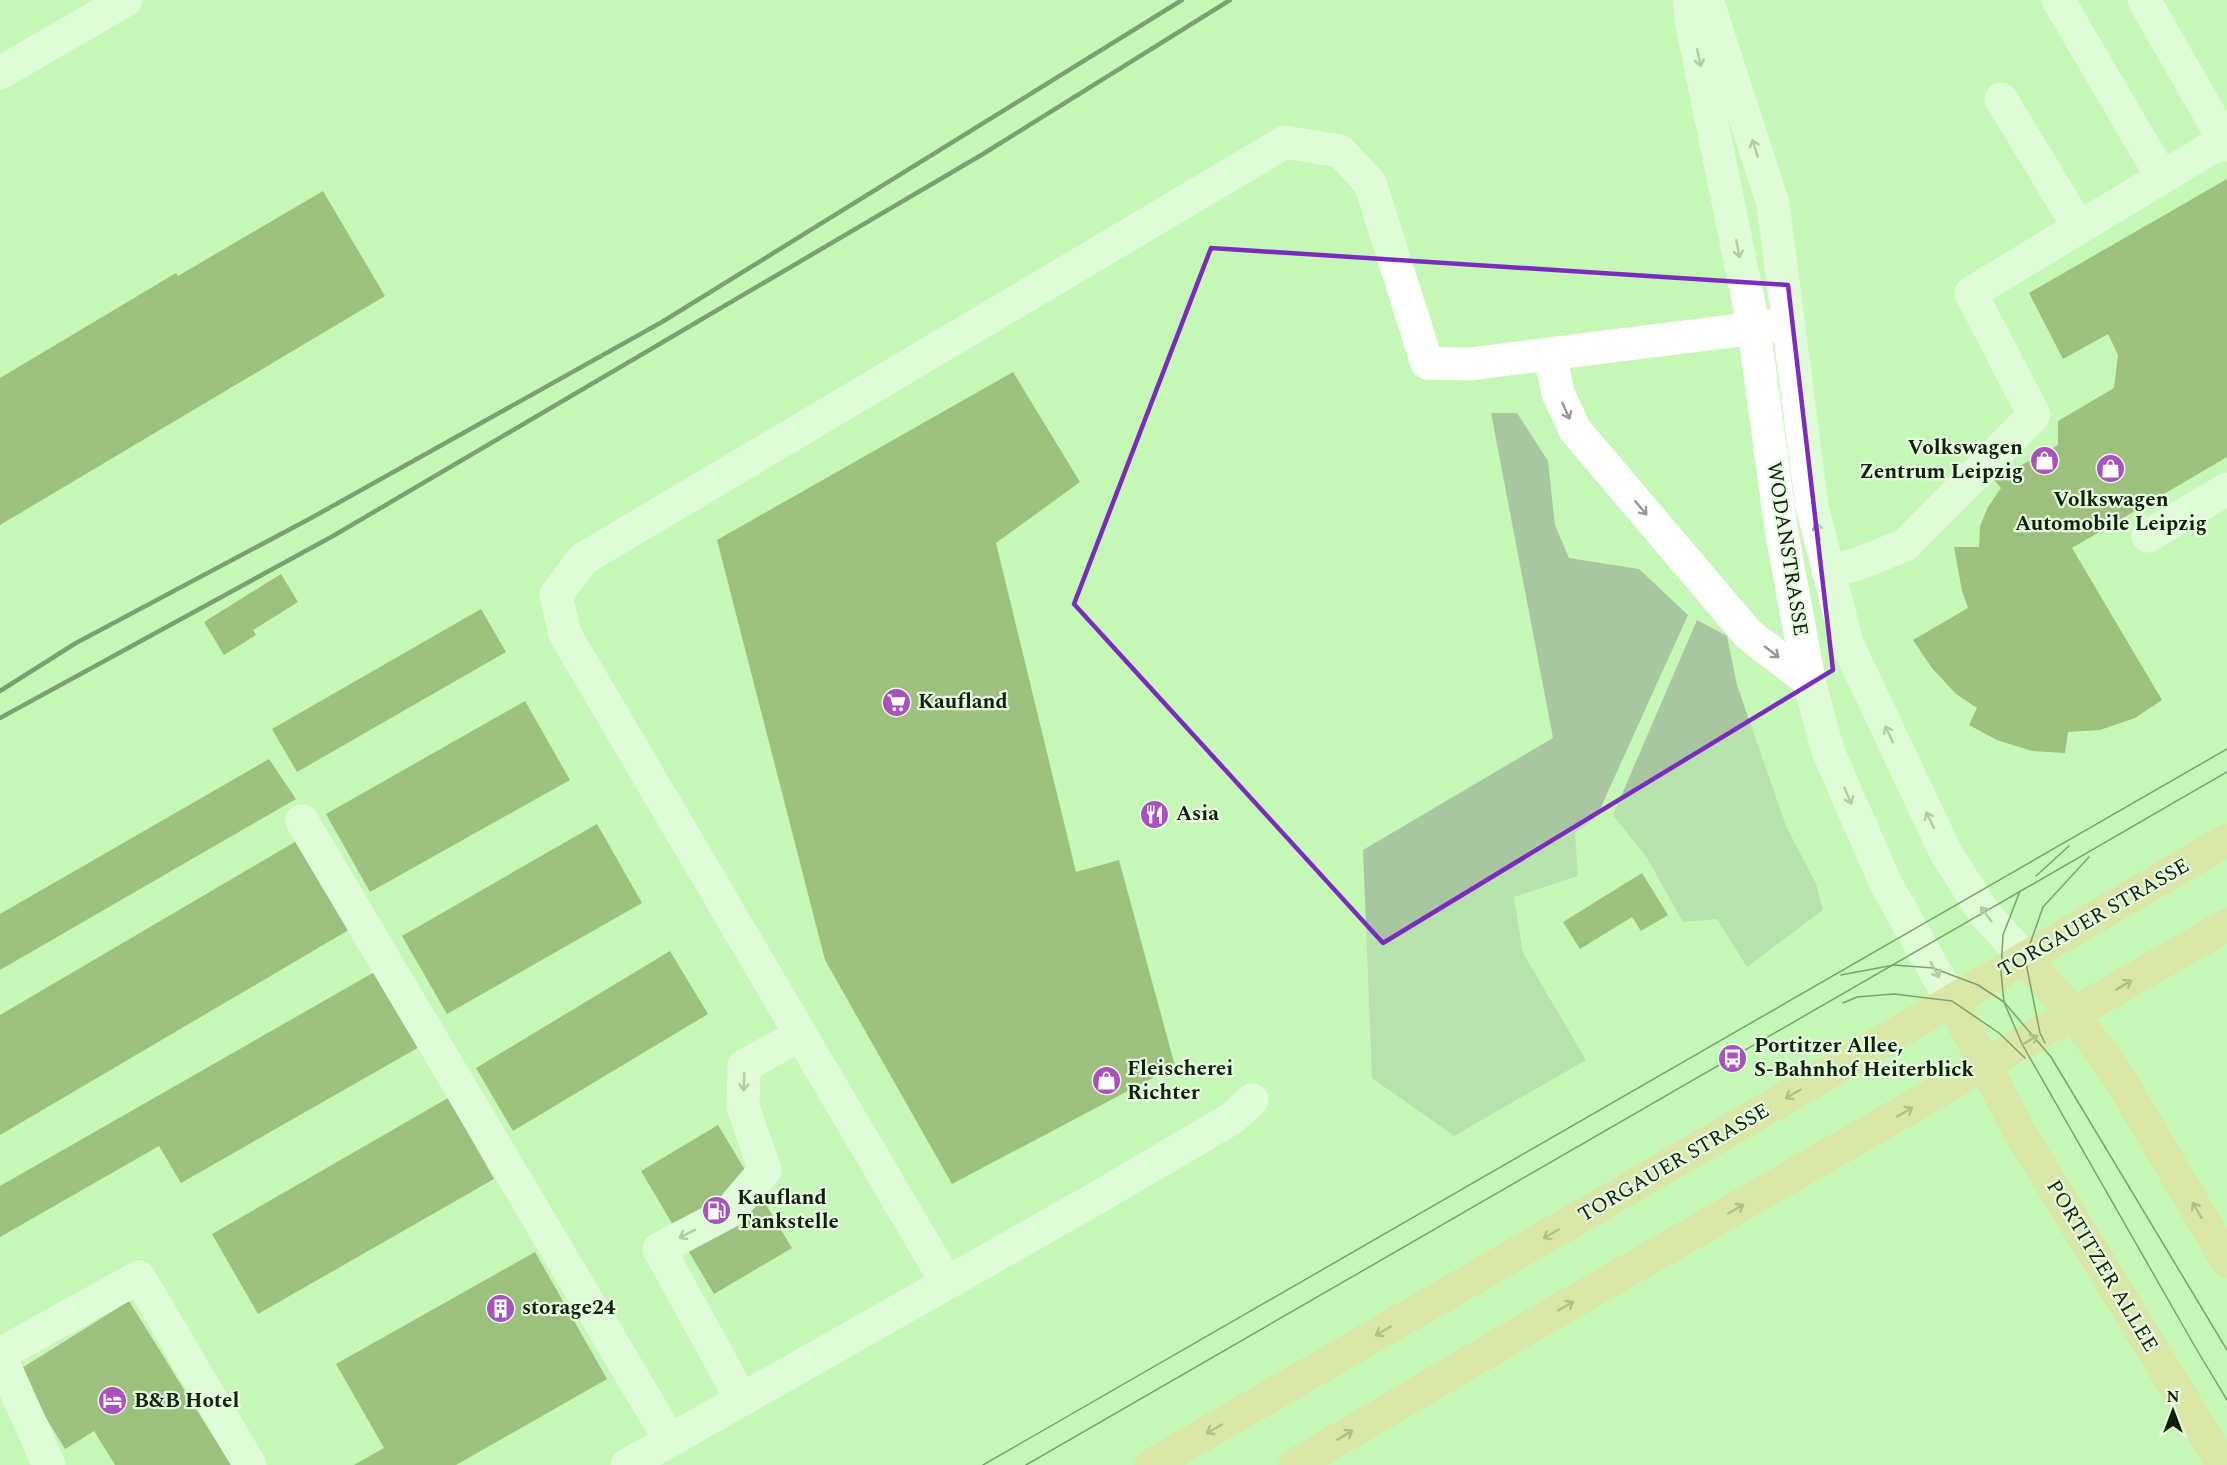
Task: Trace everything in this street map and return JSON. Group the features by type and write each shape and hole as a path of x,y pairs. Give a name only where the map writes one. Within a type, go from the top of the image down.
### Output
{"main road":[{"name":"TORGAUER STRASSE","path":"1151,1465 2227,840"},
{"path":"1303,1463 1516,1335 2227,925"},
{"name":"WODANSTRASSE","path":"2025,958 2073,1014"},
{"name":"WODANSTRASSE","path":"1952,1001 1986,1065"},
{"path":"2073,1014 2118,1076 2227,1261"},
{"name":"PORTITZER ALLEE","path":"1986,1065 2019,1131 2223,1465"}],"street":[{"path":"0,73 126,0"},
{"name":"WODANSTRASSE","path":"1689,0 1692,25 1754,329 1781,528 1809,681 1828,751 1886,884 1952,1001"},
{"name":"WODANSTRASSE","path":"1707,0 1773,204 1812,506 1847,642 1946,853 1984,913 2025,958"},
{"path":"2058,0 2162,177"},
{"path":"1828,571 1858,564 1905,545 2034,415 1971,293 2162,177 2225,142 2144,0"},
{"path":"2001,99 2079,228"},
{"path":"947,1284 565,634 556,595 583,559 1285,142 1341,151 1370,183 1427,363 1470,364 1787,324"},
{"path":"1550,355 1558,393 1575,430 1748,634 1809,681"},
{"path":"2148,536 2227,489"},
{"path":"302,821 670,1440"},
{"path":"742,1400 659,1249 729,1212 765,1170 743,1107 744,1066 800,1035"},
{"path":"627,1465 947,1284 1231,1119 1252,1100"},
{"path":"49,1465 0,1355 139,1276 250,1465"}],"highlighted area":[{"path":"1211,248 1788,285 1833,670 1383,943 1074,604"}],"green space":[{"path":"1491,413 1517,413 1548,461 1555,525 1569,558 1639,569 1688,615 1597,816 1575,833 1578,876 1514,897 1523,953 1586,1060 1454,1136 1372,1078 1363,850 1553,738"},
{"path":"1697,620 1727,636 1737,685 1786,826 1816,884 1823,910 1747,967 1717,919 1683,922 1647,858 1613,815"}],"building":[{"name":"Volkswagen Automobile Leipzig","path":"2227,179 2227,457 2072,548 2162,700 2135,718 2100,730 2068,732 2065,753 2032,751 1997,740 1969,725 1977,708 1956,694 1932,668 1913,640 1968,608 1962,591 1954,547 1979,547 1980,526 1988,507 2001,488 1994,480 2058,445 2058,421 2114,388 2118,355 2108,334 2063,359 2029,293"},
{"path":"323,191 385,296 0,525 0,378 176,273 178,276"},
{"name":"Kaufland","path":"1013,372 1080,482 996,543 1076,872 1119,860 1175,1066 952,1184 825,960 717,540"},
{"path":"281,574 298,602 253,630 256,635 224,655 204,622"},
{"path":"481,609 506,652 297,772 272,729"},
{"path":"525,701 570,780 370,892 326,814"},
{"path":"269,759 296,799 0,970 0,914"},
{"path":"597,824 642,903 447,1014 402,936"},
{"path":"300,839 352,928 0,1135 0,1015"},
{"path":"1642,873 1668,915 1641,931 1632,917 1580,949 1563,922"},
{"path":"670,951 708,1014 513,1131 476,1068"},
{"path":"378,970 421,1046 181,1183 159,1146 0,1237 0,1186"},
{"path":"448,1098 494,1179 258,1314 212,1234"},
{"name":"Kaufland Tankstelle","path":"718,1125 792,1248 714,1294 641,1171"},
{"name":"storage24","path":"535,1252 607,1379 456,1465 354,1465 384,1448 336,1364"},
{"name":"B&B Hotel","path":"129,1301 231,1465 115,1465 94,1431 65,1449 17,1371"}],"tram line":[{"path":"983,1465 2227,749"},
{"path":"1026,1465 2227,772"},
{"path":"2036,876 2069,846"},
{"path":"2045,1043 2040,1033 2025,958 2043,907 2089,857"},
{"path":"2020,891 2003,935 2001,972 2004,1002 2022,1044 2227,1400"},
{"path":"1841,975 1894,965 1933,968 1978,985 2004,1002 2051,1057 2227,1350"},
{"path":"1843,1003 1857,997 1894,994 1952,1001 1999,1033 2025,1058"}],"railway":[{"path":"0,691 76,643 313,517 662,322 1182,0"},
{"path":"0,718 333,536 983,154 1230,0"}],"place":[{"name":"Volkswagen Zentrum Leipzig","path":"2044,460"},
{"name":"Volkswagen Automobile Leipzig","path":"2111,469"},
{"name":"Kaufland","path":"897,702"},
{"name":"Asia","path":"1155,814"},
{"name":"Portitzer Allee, S-Bahnhof Heiterblick","path":"1733,1058"},
{"name":"Fleischerei Richter","path":"1106,1081"},
{"name":"Kaufland Tankstelle","path":"716,1210"},
{"name":"storage24","path":"501,1308"},
{"name":"B&B Hotel","path":"113,1401"}]}
